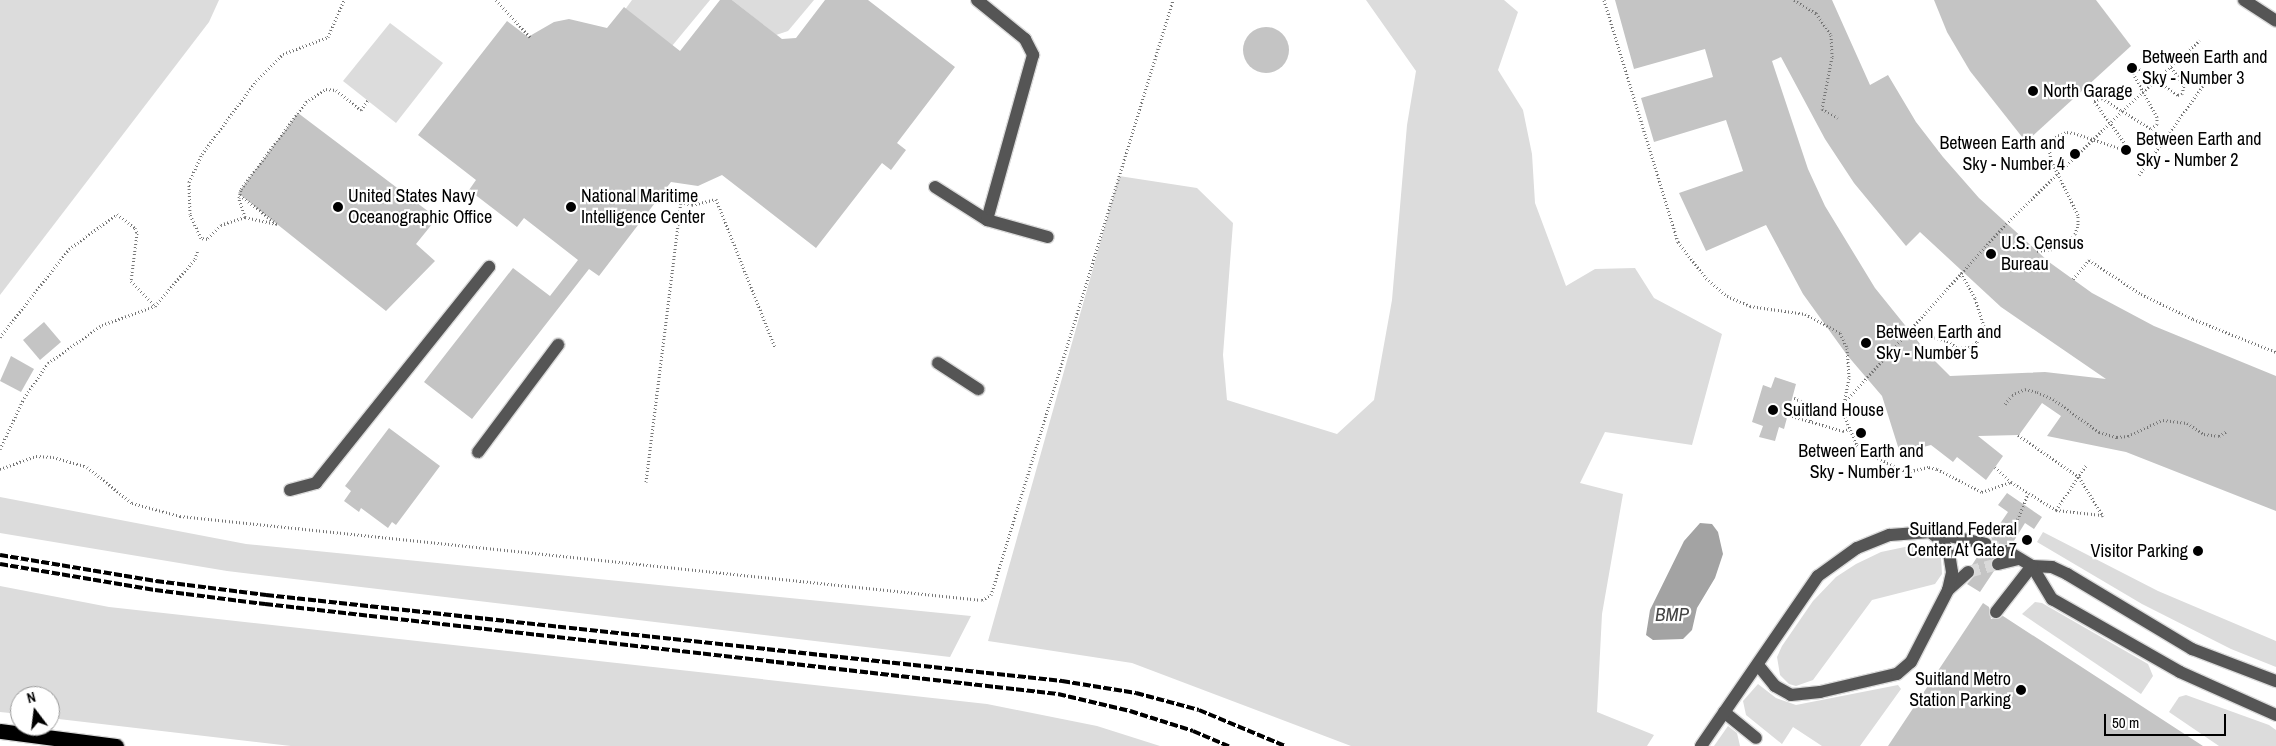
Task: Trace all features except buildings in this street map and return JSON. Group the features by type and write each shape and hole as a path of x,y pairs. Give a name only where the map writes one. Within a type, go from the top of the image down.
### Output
{"highway":[{"path":"0,731 116,746"}],"lane":[{"path":"977,0 1025,39 1033,55 987,220"},
{"path":"2244,0 2276,21"},
{"path":"935,187 987,220 1048,236"},
{"path":"290,490 316,483 489,267"},
{"path":"478,452 558,345"},
{"path":"938,363 978,389"},
{"path":"1701,746 1818,576 1857,548 1890,535 1930,532 1986,544"},
{"path":"1758,665 1775,686 1791,695 1820,692 1897,674 1911,662 1948,590 1953,562 1942,541 1930,532"},
{"path":"2007,552 2032,566 2052,567 2067,574 2192,649 2276,681"},
{"path":"1998,564 2018,559"},
{"path":"1996,612 2032,566"},
{"path":"2032,566 2052,599 2180,672 2276,715"},
{"path":"1948,590 1968,572"},
{"path":"1724,712 1756,738"}],"path":[{"path":"240,195 276,224 245,216 221,225 208,239 201,238 190,214 189,182 193,170 256,81 283,54 328,37 344,0"},
{"path":"496,0 531,38"},
{"path":"0,469 36,456 53,457 87,467 132,503 180,516 982,600 990,595 1173,0"},
{"path":"1604,0 1678,242 1706,278 1727,296 1750,306 1805,314 1840,333 1847,348 1849,378 1844,403 1849,429 1865,452 1907,472 1929,467 1937,469 1982,492 2011,482"},
{"path":"1794,0 1816,13 1831,35 1832,57 1822,109 1838,118"},
{"path":"1844,403 1907,330 2091,140 2200,40"},
{"path":"2036,251 2063,248 2075,234 2078,226 2078,215 2049,152 2055,137 2067,132 2122,149 2124,142 2094,104 2096,98 2102,98 2147,129 2154,127 2157,117 2143,92 2134,70 2139,69 2178,94 2185,92 2184,85 2171,67"},
{"path":"2139,175 2215,69"},
{"path":"245,216 240,195 241,189 313,94 326,89 336,90 361,110 368,100"},
{"path":"646,482 681,202 692,205 716,199 775,347"},
{"path":"0,338 69,249 118,214 135,228 137,233 131,282 155,306"},
{"path":"0,449 24,398 48,363 102,325 155,306 194,259 198,250"},
{"path":"2073,279 2089,260 2141,294 2192,319 2276,352"},
{"path":"1907,330 1947,341 1958,348 1977,342 1984,326 1975,298 1961,273"},
{"path":"2006,404 2012,395 2025,389 2037,392 2053,399 2099,432 2117,437 2128,436 2163,420 2187,423 2204,434 2219,436 2227,431"},
{"path":"1794,398 1801,401 1811,421"},
{"path":"1792,416 1849,429"},
{"path":"1995,468 2011,482 2056,510 2103,516 2079,477 2018,435"},
{"path":"2056,510 2087,464"},
{"path":"2015,526 2028,493"}],"shaded area":[{"path":"0,0 219,0 209,22 0,295"},
{"path":"632,0 710,0 672,46 624,11"},
{"path":"732,0 814,0 788,31 776,35"},
{"path":"1366,0 1504,0 1518,12 1498,70 1523,110 1532,154 1535,203 1566,286 1595,269 1635,268 1654,298 1722,334 1692,445 1605,432 1580,483 1623,494 1602,614 1597,712 1654,735 1647,746 1351,746 1132,663 988,641 1119,176 1197,188 1233,223 1223,355 1227,400 1337,434 1374,400 1392,300 1407,125 1416,71"},
{"path":"390,23 443,63 396,123 343,81"},
{"path":"0,497 246,544 971,616 950,657 227,571 0,533"},
{"path":"2043,532 2158,591 2276,641 2276,667 2231,649 2142,604 2037,542"},
{"path":"1919,544 1931,548 1941,558 1942,574 1935,584 1872,600 1813,680 1796,686 1789,684 1780,675 1777,657 1782,646 1813,601 1836,577 1856,564 1881,552"},
{"path":"0,586 109,607 987,704 1097,726 1160,746 291,746 60,719 60,686 10,686 10,713 0,712"},
{"path":"2035,602 2042,603 2148,664 2153,676 2141,694 2022,614"},
{"path":"1758,684 1776,698 1796,705 1898,685 1901,689 1860,746 1822,746 1793,727 1782,744 1746,715 1743,701"},
{"path":"2186,695 2269,725 2276,730 2276,746 2219,746 2169,712 2179,697"},
{"path":"1728,726 1737,733 1740,746 1714,746"}],"water":[{"name":"BMP","path":"1700,523 1712,524 1718,532 1723,554 1715,578 1697,608 1692,630 1683,639 1653,640 1646,635 1650,610 1684,541"}],"tunnel":[{"path":"1986,544 2007,551"},
{"path":"1968,572 1998,564"}],"railway":[{"path":"0,555 156,581 266,595 1062,681 1136,693 1199,710 1285,746"},
{"path":"0,564 155,590 265,604 1058,694 1130,711 1193,731 1229,746"}],"place":[{"name":"Between Earth and Sky - Number 3","path":"2132,68"},
{"name":"North Garage","path":"2033,91"},
{"name":"Between Earth and Sky - Number 2","path":"2126,150"},
{"name":"Between Earth and Sky - Number 4","path":"2075,154"},
{"name":"United States Navy Oceanographic Office","path":"338,207"},
{"name":"National Maritime Intelligence Center","path":"571,207"},
{"name":"U.S. Census Bureau","path":"1991,254"},
{"name":"Between Earth and Sky - Number 5","path":"1866,343"},
{"name":"Suitland House","path":"1773,410"},
{"name":"Between Earth and Sky - Number 1","path":"1861,433"},
{"name":"Suitland Federal Center At Gate 7","path":"2027,540"},
{"name":"Visitor Parking","path":"2198,551"},
{"name":"Suitland Metro Station Parking","path":"2021,690"}]}
